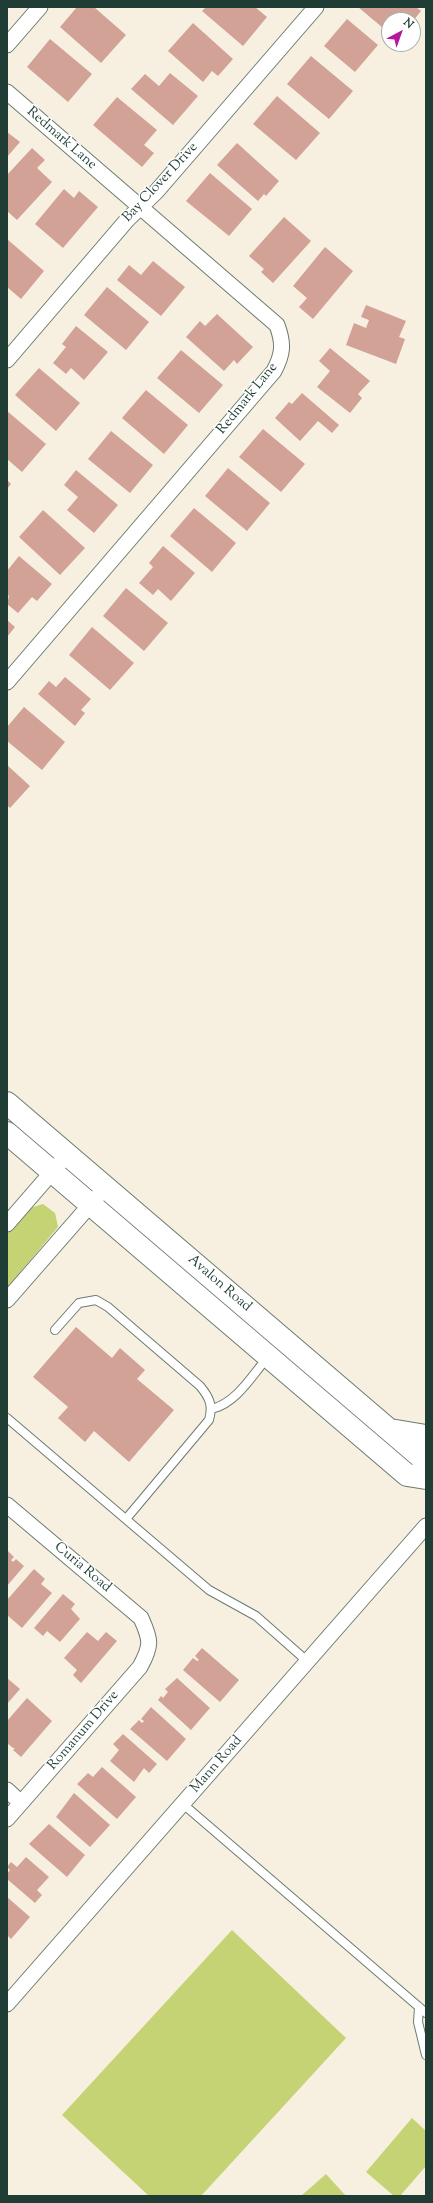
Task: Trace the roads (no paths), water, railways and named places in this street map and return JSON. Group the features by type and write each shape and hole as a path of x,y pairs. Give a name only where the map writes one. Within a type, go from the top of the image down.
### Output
{"main road":[{"name":"Avalon Road","path":"7,1103 422,1458 426,1469"},
{"name":"Avalon Road","path":"7,1133 407,1475 426,1478"},
{"path":"389,1430 426,1436"}],"street":[{"path":"7,45 40,7"},
{"name":"Bay Clover Drive","path":"7,360 127,220 156,192 316,7"},
{"name":"Redmark Lane","path":"7,92 277,325 283,339 282,355 274,371 7,682"},
{"path":"7,1224 67,1155"},
{"path":"7,1300 105,1187"},
{"name":"Curia Road","path":"7,1505 140,1618 149,1637"},
{"name":"Mann Road","path":"7,2004 426,1526"},
{"name":"Romanum Drive","path":"7,1819 140,1667 149,1651 149,1637"},
{"path":"7,1790 21,1803"}],"lane":[{"path":"55,1330 79,1302 96,1300 108,1307 200,1386 208,1396 212,1409 209,1420 126,1519"},
{"path":"212,1409 224,1406 238,1394 268,1357"},
{"path":"7,1418 209,1590 256,1616 307,1661"},
{"path":"183,1804 426,2013"},
{"path":"419,2007 418,2022 426,2055"}]}
